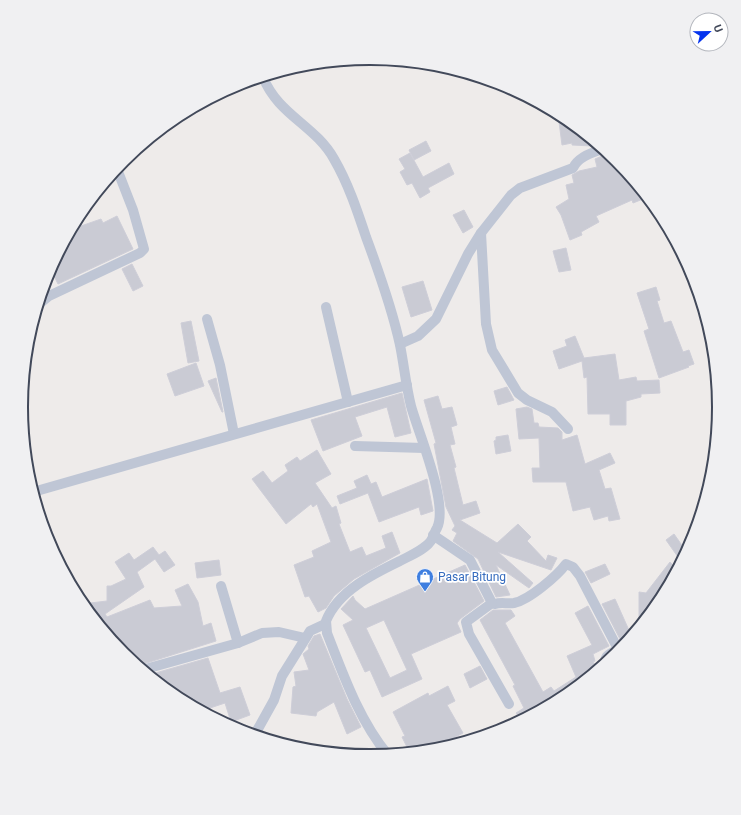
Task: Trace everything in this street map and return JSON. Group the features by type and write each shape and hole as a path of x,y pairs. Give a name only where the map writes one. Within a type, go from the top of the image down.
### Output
{"street":[{"path":"257,731 267,714 282,676 310,632 325,624 331,611 354,588 381,570 417,552 432,539 432,534 440,522 440,507 410,404 400,344 383,284 347,184 334,158 318,137 278,103 266,81"},
{"path":"400,344 418,336 436,319 468,254 481,233 511,195 520,188 573,168 576,162 592,152 597,151"},
{"path":"45,300 56,293 140,253 144,249 133,210 120,175"},
{"path":"481,233 486,324 492,350 518,393 527,400 552,412 568,430"},
{"path":"326,307 348,402"},
{"path":"207,319 220,365 234,434"},
{"path":"39,490 407,385"},
{"path":"355,446 424,448"},
{"path":"432,534 470,560 492,602"},
{"path":"509,704 469,634 466,625 466,622 492,602 514,603 543,586 559,574 566,564 573,567 580,576 618,645"},
{"path":"222,586 238,643"},
{"path":"325,624 333,647 359,708 376,740 384,749"},
{"path":"149,668 238,643 262,633 271,632 306,638"}],"building":[{"path":"559,122 591,146 572,145 572,143 562,145"},
{"path":"426,141 431,151 414,160 409,150"},
{"path":"410,153 423,177 449,163 454,174 428,188 430,192 420,198 412,183 407,185 400,172 405,169 399,159"},
{"path":"603,156 613,165 642,199 633,203 632,200 596,216 599,222 581,232 582,235 570,240 561,215 556,207 569,199 566,185 574,183 572,175 579,171 597,167 595,159"},
{"path":"464,210 473,227 463,233 453,215"},
{"path":"117,216 133,249 58,284 54,276 63,256 81,225 101,219 103,223"},
{"path":"566,248 571,270 559,272 553,251"},
{"path":"132,264 143,286 133,291 122,269"},
{"path":"423,281 432,310 411,317 402,287"},
{"path":"656,287 660,300 657,301 664,323 671,321 683,352 689,350 694,364 659,378 644,331 649,329 637,293"},
{"path":"191,321 199,361 188,363 181,323"},
{"path":"575,336 584,358 615,354 619,380 636,377 637,381 659,380 660,393 641,394 641,397 626,401 626,425 610,425 610,414 588,414 587,377 584,378 582,361 559,369 553,351 567,346 565,340"},
{"path":"196,363 204,386 175,396 167,374"},
{"path":"216,378 223,412 208,381"},
{"path":"507,387 514,400 498,405 494,391"},
{"path":"402,393 411,433 395,437 387,407 355,417 362,436 323,451 311,420"},
{"path":"438,396 442,409 452,407 457,425 451,427 455,444 450,445 456,467 454,468 463,505 476,501 480,513 460,520 497,543 518,524 531,537 527,541 546,561 548,555 557,558 551,570 498,552 533,583 529,588 496,565 510,595 496,597 478,559 453,541 457,533 452,530 455,526 446,507 434,444 436,443 424,400"},
{"path":"527,407 532,409 534,423 538,423 539,427 558,428 562,432 562,440 577,435 585,464 610,453 615,463 599,470 605,489 611,488 620,519 609,521 608,516 594,520 590,507 573,511 566,482 533,482 532,468 540,468 539,438 519,439 516,409"},
{"path":"508,435 511,451 496,454 494,441 496,440 496,437"},
{"path":"317,450 331,474 315,483 332,508 336,506 341,523 339,524 350,552 362,547 366,556 386,548 382,536 392,532 400,553 354,579 334,596 326,608 318,612 309,596 305,597 294,565 314,557 312,551 331,542 317,504 313,507 311,504 286,524 252,479 263,471 272,483 288,471 285,465 297,457 300,461"},
{"path":"367,475 371,484 376,482 382,497 427,479 433,511 421,515 419,507 379,522 368,493 340,504 337,496 357,488 354,481"},
{"path":"674,534 683,547 679,556 678,557 666,540"},
{"path":"153,547 159,555 165,551 175,565 164,572 155,559 137,572 144,587 105,614 107,617 150,600 154,608 182,606 175,590 188,584 198,602 203,626 211,623 216,641 144,664 128,650 90,603 107,601 107,586 111,586 126,579 115,562 129,553 134,560"},
{"path":"219,560 221,575 197,578 195,563"},
{"path":"670,562 674,566 654,599 639,620 639,592 646,593"},
{"path":"605,564 610,574 591,583 585,572"},
{"path":"465,565 484,601 460,619 457,623 461,632 411,654 422,679 382,697 370,670 365,672 343,625 353,620 341,609 353,596 355,600 365,609","holes":["384,620 407,670 390,678 366,628"]},
{"path":"615,599 629,631 621,641 602,604"},
{"path":"588,606 609,646 593,654 595,661 593,662 596,665 579,679 542,704 519,717 516,713 524,708 513,686 515,685 480,620 493,610 511,610 515,616 505,623 543,692 551,687 554,691 576,677 567,656 592,645 575,613"},
{"path":"320,634 347,699 361,727 347,734 334,702 317,712 316,716 291,713 293,687 296,686 294,672 309,670 303,654 309,649 308,646 314,636"},
{"path":"208,658 220,693 240,687 250,715 233,721 230,720 225,703 208,709 180,692 155,673"},
{"path":"480,666 487,679 470,688 464,674"},
{"path":"448,686 455,701 447,705 463,733 449,740 407,748 402,737 405,736 393,712 428,693 429,696"}],"place":[{"name":"Pasar Bitung","path":"425,592"}]}
